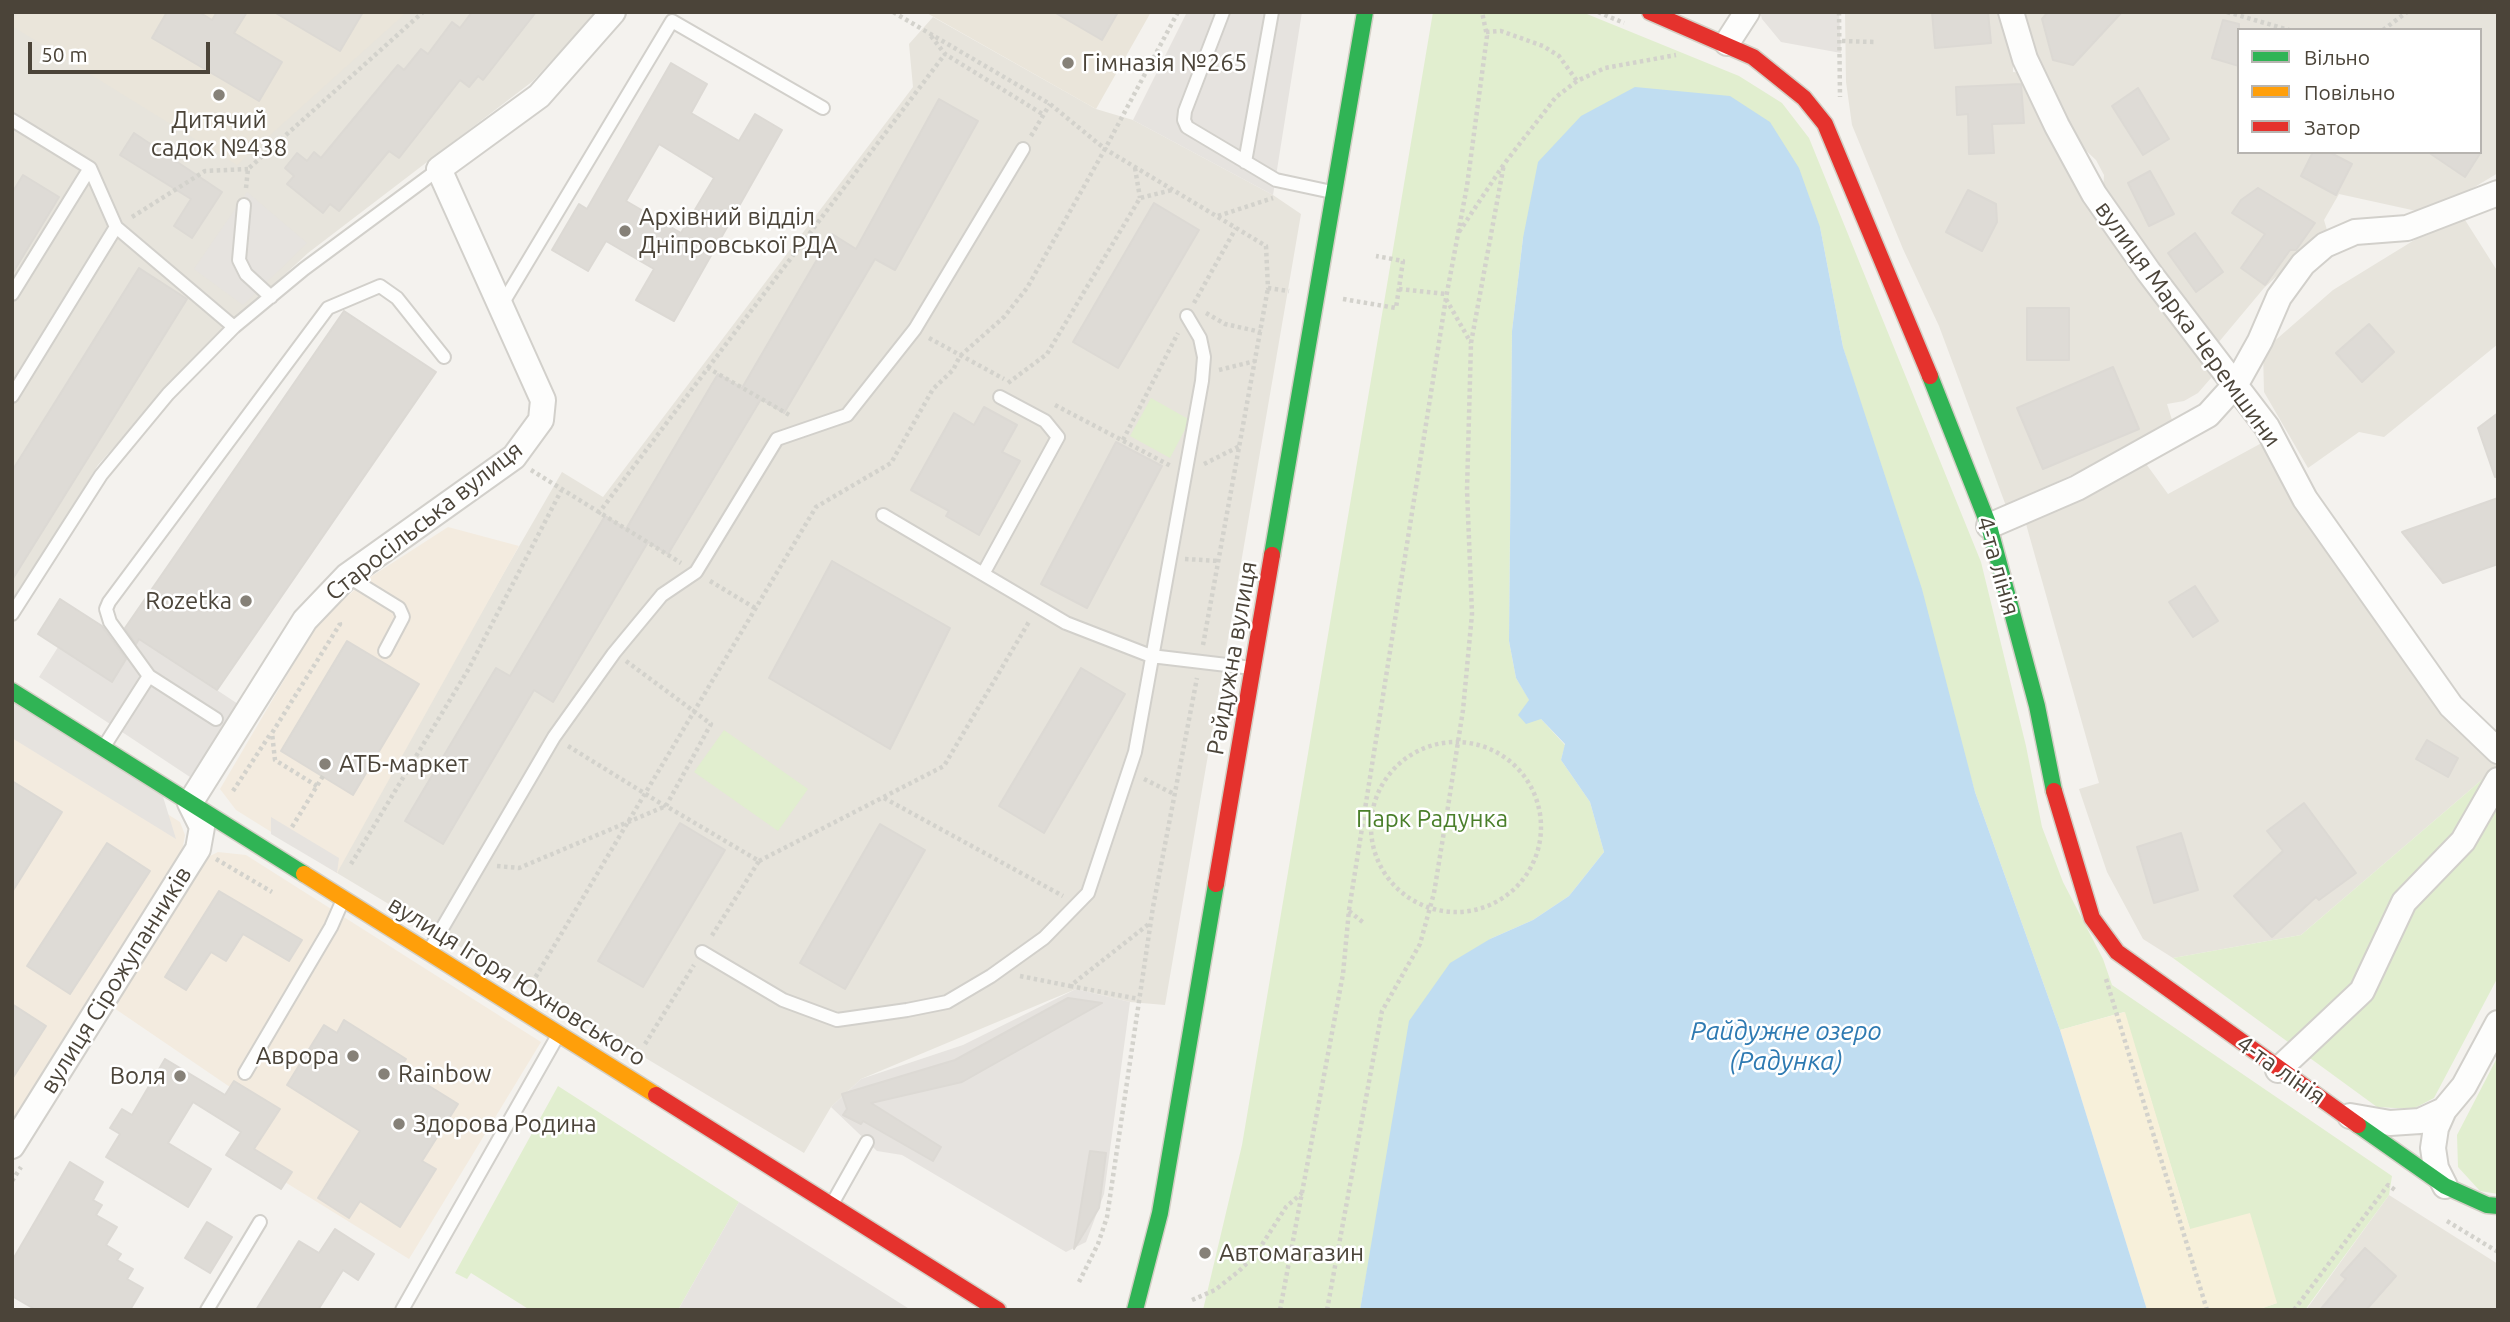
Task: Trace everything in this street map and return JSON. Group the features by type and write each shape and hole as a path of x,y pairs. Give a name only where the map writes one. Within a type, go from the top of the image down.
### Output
{"street":[{"path":"439,169 540,96 613,12"},
{"name":"Райдужна вулиця","path":"1135,1310 1160,1213 1365,12"},
{"name":"4-та лінія","path":"1650,12 1753,57 1804,98 1825,124 1890,274 1989,526 2037,706 2057,803 2092,918 2117,952 2278,1070 2445,1186 2487,1205 2498,1206"},
{"path":"1727,44 1747,12"},
{"name":"вулиця Марка Черемшини","path":"2011,12 2025,59 2094,194 2148,271 2267,427 2305,499 2451,706 2498,751"},
{"name":"Старосільська вулиця","path":"190,803 305,620 340,582 514,457 541,420 543,400 439,169"},
{"path":"1989,526 2077,488 2208,415 2236,384 2260,341 2279,297 2303,264 2325,245 2355,232 2407,228 2498,193"},
{"name":"вулиця Ігоря Юхновського","path":"13,694 998,1310"},
{"path":"2278,1070 2362,991 2404,902 2463,841 2498,780"},
{"name":"вулиця Сірожупанників","path":"190,803 202,827 205,853"},
{"name":"вулиця Сірожупанників","path":"20,1152 205,853 217,837 242,835"},
{"path":"2445,1186 2436,1168 2433,1148 2436,1128 2444,1110 2464,1086 2498,1023"},
{"name":"4-та лінія","path":"2345,1115 2400,1122 2420,1121 2444,1110"}],"lane":[{"path":"1223,12 1184,120 1193,131 1276,180 1333,192"},
{"path":"1245,162 1272,12"},
{"path":"501,306 673,22 823,107"},
{"path":"12,120 90,168 116,227 234,327"},
{"path":"428,952 554,737 614,653 662,595 696,572 778,439 847,415 915,329 1023,149"},
{"path":"12,294 90,168"},
{"path":"12,614 101,475 168,394 234,327 371,217 439,169"},
{"path":"244,205 239,260 246,274 271,297"},
{"path":"12,396 116,227"},
{"path":"216,719 149,676 110,622 106,609 109,602 328,308 380,286 397,298 444,357"},
{"path":"702,952 783,1000 837,1020 947,1002 1044,938 1088,893 1135,752 1168,559 1186,474 1204,357 1200,338 1187,316"},
{"path":"983,574 1058,437 1045,421 1000,397"},
{"path":"883,515 1066,623 1151,656 1254,668"},
{"path":"340,582 399,608 403,617 384,651"},
{"path":"103,748 149,676"},
{"path":"246,1073 331,927 343,899"},
{"path":"402,1310 559,1034"},
{"path":"832,1205 867,1142"},
{"path":"207,1310 260,1222"}],"path":[{"path":"116,227 205,171 247,169 423,12"},
{"path":"893,12 1050,104 1105,149 1266,246"},
{"path":"517,1008 816,507 891,463 933,389 953,370 960,356 1004,317 1027,288 1178,12"},
{"path":"1280,1310 1343,974 1349,910 1457,236 1486,32 1482,12"},
{"path":"1598,12 1632,27"},
{"path":"2227,12 2282,28"},
{"path":"2386,28 2407,12"},
{"path":"1486,32 1501,31 1544,46 1559,56 1577,82"},
{"path":"927,32 945,54 1044,115 1050,104"},
{"path":"1842,41 1875,42"},
{"path":"598,514 945,54"},
{"path":"1457,236 1504,164 1556,97 1577,82 1605,68 1679,54"},
{"path":"1327,1310 1382,1011 1420,944 1430,908 1458,742 1472,614 1467,490 1471,343 1504,164"},
{"path":"1000,397 1009,381 1047,354 1140,198 1135,167"},
{"path":"244,205 247,169"},
{"path":"1140,198 1173,190"},
{"path":"1217,216 1273,197"},
{"path":"1236,228 1193,305 1225,324 1261,332"},
{"path":"1376,256 1403,261 1396,308 1377,305"},
{"path":"1079,1282 1098,1244 1107,1217 1151,922 1268,288"},
{"path":"1399,289 1446,296"},
{"path":"1446,296 1471,343"},
{"path":"1123,440 1187,316"},
{"path":"915,329 1020,387"},
{"path":"1203,374 1255,361"},
{"path":"708,368 810,428"},
{"path":"1043,398 1186,474 1240,445"},
{"path":"514,457 561,491 755,608"},
{"path":"351,864 468,670 561,491"},
{"path":"1168,559 1219,561"},
{"path":"233,791 340,624 340,582"},
{"path":"645,1044 759,861 944,766 1038,606"},
{"path":"480,864 519,868 666,806 711,724 614,653"},
{"path":"272,733 275,760 317,786"},
{"path":"554,737 759,861"},
{"path":"1458,742 1478,744 1502,754 1521,771 1535,793 1542,818 1540,846 1530,872 1511,893 1487,907 1460,912 1430,908 1408,897 1387,877 1375,853 1371,820 1375,800 1387,777 1405,758 1427,746 1458,742"},
{"path":"1127,771 1174,794"},
{"path":"292,827 323,776"},
{"path":"883,797 1077,904"},
{"path":"1364,819 1371,820"},
{"path":"205,853 284,899"},
{"path":"1349,910 1365,924"},
{"path":"1070,986 1151,922"},
{"path":"2102,965 2207,1310"},
{"path":"996,972 1139,999"},
{"path":"12,1181 20,1152"},
{"path":"2294,1310 2388,1185 2399,1192"},
{"path":"1192,1300 1215,1290 1239,1271 1256,1254 1286,1207 1301,1193"},
{"path":"2443,1219 2498,1252"}],"shaded area":[{"path":"12,12 597,12 533,81 308,253 188,364 98,465 12,604"},
{"name":"Дитячий садок №438","path":"16,12 407,12 237,165 12,26"},
{"name":"Гімназія №265","path":"925,12 1151,12 1096,109"},
{"path":"1187,12 1302,12 1273,195 1133,120"},
{"path":"1760,12 1839,12 1841,53 1781,42 1762,19"},
{"path":"1845,12 2001,12 2013,51 2013,72 2025,73 2210,364 2211,378 2198,393 2184,401 2167,404 2173,423 2135,445 2006,506 1939,326 1903,249 1852,125 1846,82"},
{"path":"2024,12 2498,12 2498,173 2458,197 2421,212 2339,194 2324,220 2327,230 2264,288 2218,343 2103,193 2104,175 2096,160 2081,146 2044,81"},
{"path":"933,17 1096,109 1133,120 1273,195 1301,214 1165,1005 1130,1002 1076,989 861,1079 831,1107 804,1153 337,873 339,858 562,472 603,497 913,87 909,44"},
{"path":"247,192 307,243 243,305 194,269"},
{"path":"2460,212 2498,272 2498,344 2384,437 2359,432 2308,468 2264,392 2263,351 2333,290"},
{"path":"2269,439 2498,766 2301,935 2173,958 2143,939 2107,872 2079,789 2099,783 2026,524 2144,461 2168,494"},
{"path":"448,527 519,546 337,873 236,810 220,789 320,619 369,578"},
{"path":"125,629 238,704 190,777 39,677 60,644 98,669"},
{"path":"12,696 160,787 176,839 12,738"},
{"path":"12,716 180,822 185,835 181,857 12,1125"},
{"path":"271,817 339,858 337,873 271,834"},
{"path":"218,852 246,855 541,1042 409,1259 251,1161 249,1100 114,1008 204,859"},
{"path":"1076,989 1130,1002 1104,1194 1086,1242 1066,1252 902,1155 877,1151 831,1107 861,1079 963,1045"},
{"path":"2389,1195 2498,1264 2498,1310 2306,1310"},
{"path":"739,1202 911,1310 678,1310"}],"green space":[{"name":"Парк Радунка","path":"1433,12 1582,12 1739,76 1782,103 1809,138 1981,562 2026,746 2042,827 2063,882 2103,959 2112,985 2392,1176 2389,1195 2305,1310 2257,1310 2277,1303 2190,1229 2124,1012 2060,1030 1975,792 1843,347 1820,227 1523,238 1512,331 1509,641 1516,678 1541,719 1565,745 1561,760 1590,802 1604,852 1569,896 1533,920 1490,939 1381,1194 1360,1310 1203,1310 1242,1145"},
{"path":"1151,398 1190,420 1170,458 1130,436"},
{"path":"724,730 808,789 778,831 694,772"},
{"path":"2498,766 2498,977 2434,1098 2413,1109 2377,1107 2173,958 2301,935"},
{"path":"2498,1056 2498,1194 2480,1191 2458,1167 2457,1135"},
{"path":"558,1086 739,1202 678,1310 530,1310 471,1273 467,1279 455,1273"}],"sand":[{"path":"2125,1012 2190,1229 2250,1213 2277,1303 2257,1310 2147,1310 2060,1030"}],"water":[{"name":"Райдужне озеро (Радунка)","path":"1635,87 1730,96 1770,122 1799,168 1820,227 1843,347 1922,589 1975,792 2060,1030 2147,1310 1360,1310 1409,1021 1450,963 1490,939 1533,920 1569,896 1604,852 1590,802 1561,760 1565,744 1541,719 1526,724 1518,715 1529,700 1516,678 1509,641 1512,331 1523,238 1538,162 1581,116"}],"building":[{"path":"167,12 199,12 212,20 217,12 247,12 234,33 282,62 259,101 152,38"},
{"path":"274,12 363,12 340,51"},
{"path":"472,12 536,12 483,80 478,76 469,87 460,80 399,158 389,151 339,211 330,204 323,213 287,184 294,176 285,168 297,153 307,161 314,152 321,158 398,65 404,70 421,49 428,54 452,22 460,28"},
{"path":"1054,12 1118,12 1102,40"},
{"path":"1932,12 1988,12 1991,43 1935,48"},
{"path":"2048,12 2122,12 2073,65 2053,60 2042,19"},
{"path":"2223,20 2239,24 2237,65 2212,58"},
{"path":"671,63 707,84 691,113 739,141 755,114 782,130 674,321 636,300 654,269 606,241 588,271 552,250 579,204 587,209","holes":["659,144 714,178 681,233 626,201"]},
{"path":"2021,84 2024,123 1992,124 1994,153 1969,154 1968,114 1957,115 1956,87"},
{"path":"2138,88 2169,139 2143,155 2112,106"},
{"path":"939,99 978,121 895,270 875,259 784,413 761,399 668,554 648,542 553,702 534,690 443,844 405,821 496,668 510,676 605,516 626,529 718,374 742,388 832,234 856,249"},
{"path":"134,133 222,192 192,238 174,226 191,199 120,155"},
{"path":"2312,154 2333,154 2352,164 2336,195 2301,176"},
{"path":"2431,154 2480,154 2465,177"},
{"path":"2150,171 2174,214 2149,226 2128,183"},
{"path":"23,175 59,197 12,274 12,193"},
{"path":"2258,188 2315,223 2296,250 2290,250 2265,285 2241,268 2265,234 2232,213 2241,200"},
{"path":"1968,190 1996,204 1997,222 1982,251 1946,232"},
{"path":"1154,203 1199,230 1118,368 1073,342"},
{"path":"2195,233 2223,272 2196,292 2168,253"},
{"path":"139,268 187,299 12,580 12,471"},
{"path":"2027,308 2069,308 2069,360 2027,360"},
{"path":"344,311 436,372 217,690 139,639 136,644 125,628"},
{"path":"2369,324 2394,352 2362,382 2336,353"},
{"path":"2113,367 2139,429 2043,469 2017,408"},
{"path":"984,407 1017,425 1002,452 1020,461 979,535 946,516 949,511 911,490 954,413 974,425"},
{"path":"2498,413 2498,476 2495,477 2478,428"},
{"path":"1116,442 1162,466 1087,608 1041,584"},
{"path":"2498,498 2498,564 2443,583 2402,532"},
{"path":"832,561 950,628 890,749 769,678"},
{"path":"2195,586 2218,621 2193,637 2169,602"},
{"path":"60,599 102,626 126,659 112,682 38,634"},
{"path":"347,641 419,684 353,795 281,751"},
{"path":"1081,668 1125,694 1044,833 999,806"},
{"path":"2427,740 2458,758 2448,777 2416,759"},
{"path":"12,781 62,812 12,892"},
{"path":"2304,803 2356,873 2319,900 2316,897 2272,937 2234,896 2283,851 2267,831"},
{"path":"680,823 725,850 643,987 598,961"},
{"path":"880,824 925,850 845,989 800,963"},
{"path":"2181,833 2198,890 2154,903 2137,847"},
{"path":"107,843 150,871 70,994 27,966"},
{"path":"219,891 302,940 289,961 243,934 226,961 211,952 186,990 165,977"},
{"path":"1068,998 1102,1003 962,1082 871,1103 941,1147 933,1161 863,1121 861,1124 843,1115 847,1109 842,1094 955,1060"},
{"path":"12,1004 46,1026 12,1079"},
{"path":"344,1020 406,1059 400,1068 458,1104 422,1161 436,1169 400,1227 360,1201 349,1218 318,1198 360,1131 287,1085 324,1025 337,1033"},
{"path":"165,1059 225,1095 234,1081 280,1109 254,1149 292,1172 281,1189 226,1155 241,1132 193,1102 168,1143 211,1169 188,1207 106,1157 120,1134 110,1128 122,1109 132,1115"},
{"path":"1090,1151 1106,1153 1099,1208 1074,1249"},
{"path":"70,1162 103,1182 93,1200 102,1205 96,1215 117,1227 106,1245 121,1254 117,1260 133,1269 127,1279 143,1288 130,1310 36,1310 12,1296 12,1261"},
{"path":"207,1222 232,1237 210,1273 185,1258"},
{"path":"335,1229 374,1254 358,1280 343,1270 318,1310 256,1310 299,1241 319,1253"},
{"path":"2365,1248 2396,1276 2366,1310 2320,1310 2346,1279 2341,1275"}],"traffic: fast":[{"path":"1272,555 1365,12"},
{"path":"1930,376 1989,526 2037,706 2054,791"},
{"path":"12,691 304,874"},
{"path":"1135,1310 1160,1213 1216,884"},
{"path":"2358,1125 2445,1186 2487,1205 2498,1206"}],"traffic: slow":[{"path":"304,874 656,1095"}],"traffic: jam":[{"path":"1650,12 1753,57 1804,98 1825,124 1930,376"},
{"path":"1216,884 1272,555"},
{"path":"2054,791 2092,918 2117,952 2358,1125"},
{"path":"656,1095 998,1310"}],"place":[{"name":"Гімназія №265","path":"1068,63"},
{"name":"Дитячий садок №438","path":"219,95"},
{"name":"Архівний відділ Дніпровської РДА","path":"625,231"},
{"name":"Rozetka","path":"246,601"},
{"name":"АТБ-маркет","path":"325,764"},
{"name":"Аврора","path":"353,1056"},
{"name":"Rainbow","path":"384,1074"},
{"name":"Воля","path":"180,1076"},
{"name":"Здорова Родина","path":"399,1124"},
{"name":"Автомагазин","path":"1205,1253"}]}
